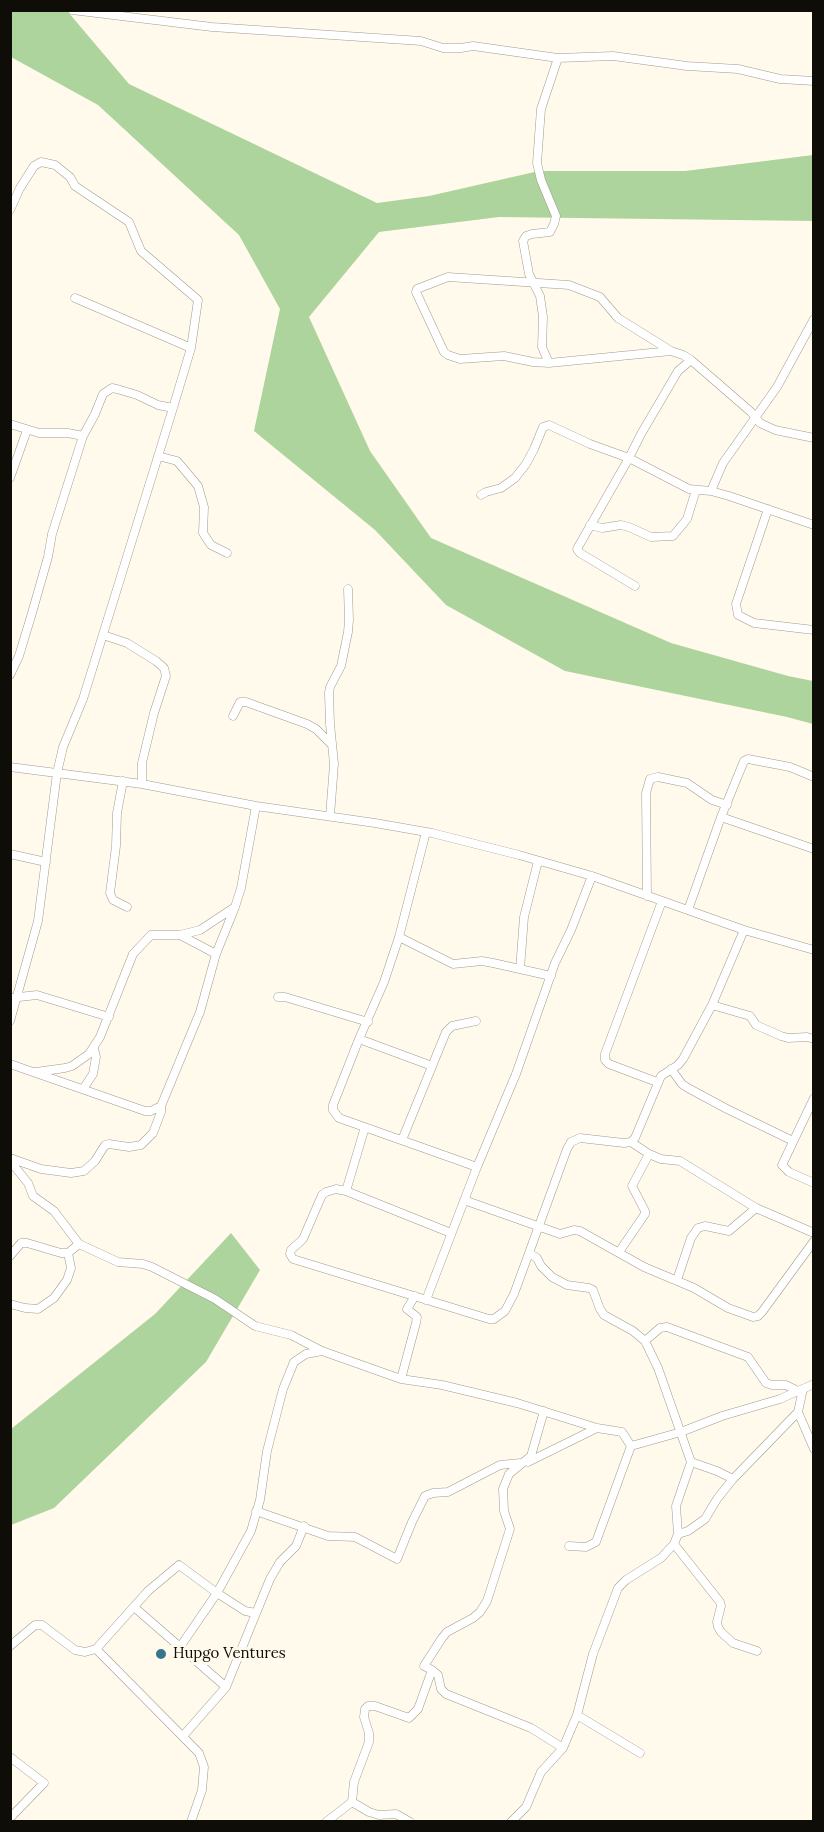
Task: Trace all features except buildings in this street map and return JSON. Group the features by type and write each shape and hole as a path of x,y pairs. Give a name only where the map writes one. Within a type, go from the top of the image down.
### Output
{"street":[{"path":"72,10 212,27 421,41 443,48 473,46 558,58 613,56 687,66 738,69 780,79 813,81"},
{"path":"549,363 542,347 543,317 540,296 529,274 523,240 532,234 553,230 556,216 541,180 537,163 541,110 558,58"},
{"path":"10,210 34,166 41,162 55,165 70,177 75,186 129,222 141,251 198,300 191,348 173,408 83,699 66,738 57,773 38,921 13,999 10,1021"},
{"path":"671,351 549,363 504,356 460,359 448,356 444,352 416,292 419,287 448,278 569,285 600,297 618,318 671,351 691,360 765,426 813,438"},
{"path":"75,298 191,348"},
{"path":"711,491 723,463 777,387 813,319"},
{"path":"634,586 578,551 578,545 678,371 691,360"},
{"path":"10,675 19,656 48,556 52,534 83,436 103,394 112,388 136,394 158,405 173,408"},
{"path":"10,424 39,433 68,433 83,436"},
{"path":"482,495 501,488 515,478 526,464 546,425 629,458 689,489 711,491 813,525"},
{"path":"10,478 27,430"},
{"path":"158,456 177,461 198,486 204,507 203,533 211,545 227,553"},
{"path":"590,525 602,528 621,525 651,537 673,536 687,519 696,490"},
{"path":"768,509 736,604 738,615 754,623 813,630"},
{"path":"330,816 334,764 329,693 341,666 348,632 350,620 348,589"},
{"path":"103,635 127,643 164,668 166,676 142,763 142,784"},
{"path":"233,716 240,702 246,702 307,724 316,729 331,744"},
{"path":"688,910 743,763 747,760 790,767 813,777"},
{"path":"10,766 142,784 256,806 426,832 592,876 744,930 813,950"},
{"path":"647,896 646,793 650,779 658,777 687,783 712,800 727,805"},
{"path":"123,782 117,813 117,846 110,893 113,900 127,907"},
{"path":"10,1159 41,1169 71,1173 84,1170 95,1161 105,1145 129,1147 141,1145 153,1133 161,1106 200,1012 216,954 242,888 256,806"},
{"path":"721,817 813,849"},
{"path":"426,832 399,937 333,1110 339,1118 477,1167"},
{"path":"10,854 46,862"},
{"path":"520,969 524,917 538,861"},
{"path":"426,1299 516,1074 555,963 571,930 592,876"},
{"path":"657,1082 609,1064 605,1060 605,1054 662,901"},
{"path":"34,1072 72,1066 89,1054 109,1017 133,954 151,935 180,934 200,930 236,907"},
{"path":"452,1233 346,1191 331,1190 322,1195 303,1239 291,1250 290,1254 291,1257 494,1319 510,1304 571,1142 586,1138 624,1143 631,1142 635,1138 657,1082 661,1076 683,1059 712,1005 744,930"},
{"path":"180,934 216,954"},
{"path":"399,937 453,964 482,961 551,976"},
{"path":"13,999 37,995 109,1017"},
{"path":"278,997 308,1003 368,1022"},
{"path":"712,1005 750,1016 756,1025 781,1036 813,1039"},
{"path":"402,1140 448,1028 476,1021"},
{"path":"359,1039 432,1066"},
{"path":"83,1089 93,1074 96,1057 94,1048"},
{"path":"10,1064 145,1111 151,1112 161,1106"},
{"path":"671,1069 682,1084 688,1088 793,1141"},
{"path":"813,1098 810,1116 793,1141 783,1167 795,1176 813,1183"},
{"path":"346,1191 365,1127"},
{"path":"631,1142 661,1159 685,1163 756,1208 813,1233"},
{"path":"619,1252 645,1214 632,1186 649,1154"},
{"path":"10,1159 33,1196 54,1211 78,1244 118,1262 152,1267 214,1299 247,1323 291,1335 322,1351 401,1378 441,1385 544,1411 597,1428 622,1432 630,1446 596,1542 586,1547 569,1546"},
{"path":"464,1200 560,1234 574,1230 580,1231 644,1267 704,1292 728,1308 753,1317 758,1316 813,1240"},
{"path":"677,1280 691,1238 698,1228 705,1226 729,1231 756,1208"},
{"path":"10,1256 21,1243 61,1253 68,1253 78,1244"},
{"path":"10,1304 39,1309 54,1298 67,1280 70,1268 68,1253"},
{"path":"511,1821 526,1807 541,1772 563,1748 577,1715 593,1654 618,1588 626,1580 661,1558 674,1544 678,1534 676,1506 691,1462 658,1368 645,1341 633,1331 604,1315 593,1290 567,1285 552,1277 541,1266 537,1258 529,1253"},
{"path":"401,1378 417,1317 407,1309 415,1296"},
{"path":"645,1341 660,1328 667,1327 748,1357 766,1383 786,1385 801,1390"},
{"path":"180,1647 217,1593 251,1531 260,1500 267,1451 283,1389 294,1362 306,1354 322,1351"},
{"path":"630,1446 681,1432 722,1416 780,1399 813,1384"},
{"path":"801,1390 798,1412 813,1449"},
{"path":"544,1411 531,1456 513,1469 503,1489 504,1511 510,1529 487,1601 473,1618 447,1632 424,1666 438,1675 441,1689 446,1694 531,1728 563,1748"},
{"path":"678,1534 688,1531 705,1519 733,1479 798,1412"},
{"path":"513,1469 597,1428"},
{"path":"691,1462 733,1479"},
{"path":"256,1511 328,1536 355,1537 397,1559 425,1496 448,1492 500,1465 521,1463"},
{"path":"183,1736 226,1687 270,1579 279,1562 296,1546 304,1526"},
{"path":"674,1544 720,1602 717,1622 721,1632 733,1642 757,1651"},
{"path":"10,1646 35,1625 42,1625 75,1650 85,1652 96,1648 148,1591 178,1565 244,1611 256,1613"},
{"path":"134,1607 226,1687"},
{"path":"96,1648 199,1753 204,1767 202,1790 191,1821"},
{"path":"326,1821 352,1802 354,1782 369,1742 364,1717 365,1709 368,1706 375,1706 409,1718 418,1709 432,1670"},
{"path":"577,1715 640,1753"},
{"path":"10,1757 44,1783 10,1818"},
{"path":"352,1802 369,1812 379,1815 396,1814 410,1821"}],"green space":[{"path":"11,11 68,12 129,84 377,203 429,196 539,171 685,171 813,155 813,221 499,217 379,232 309,317 370,451 431,538 671,643 813,681 813,724 565,671 446,605 375,530 254,431 280,309 239,235 98,105 11,57"},
{"path":"231,1233 260,1270 206,1362 54,1508 11,1525 11,1429 155,1314"}],"place":[{"name":"Hupgo Ventures","path":"161,1654"}]}
